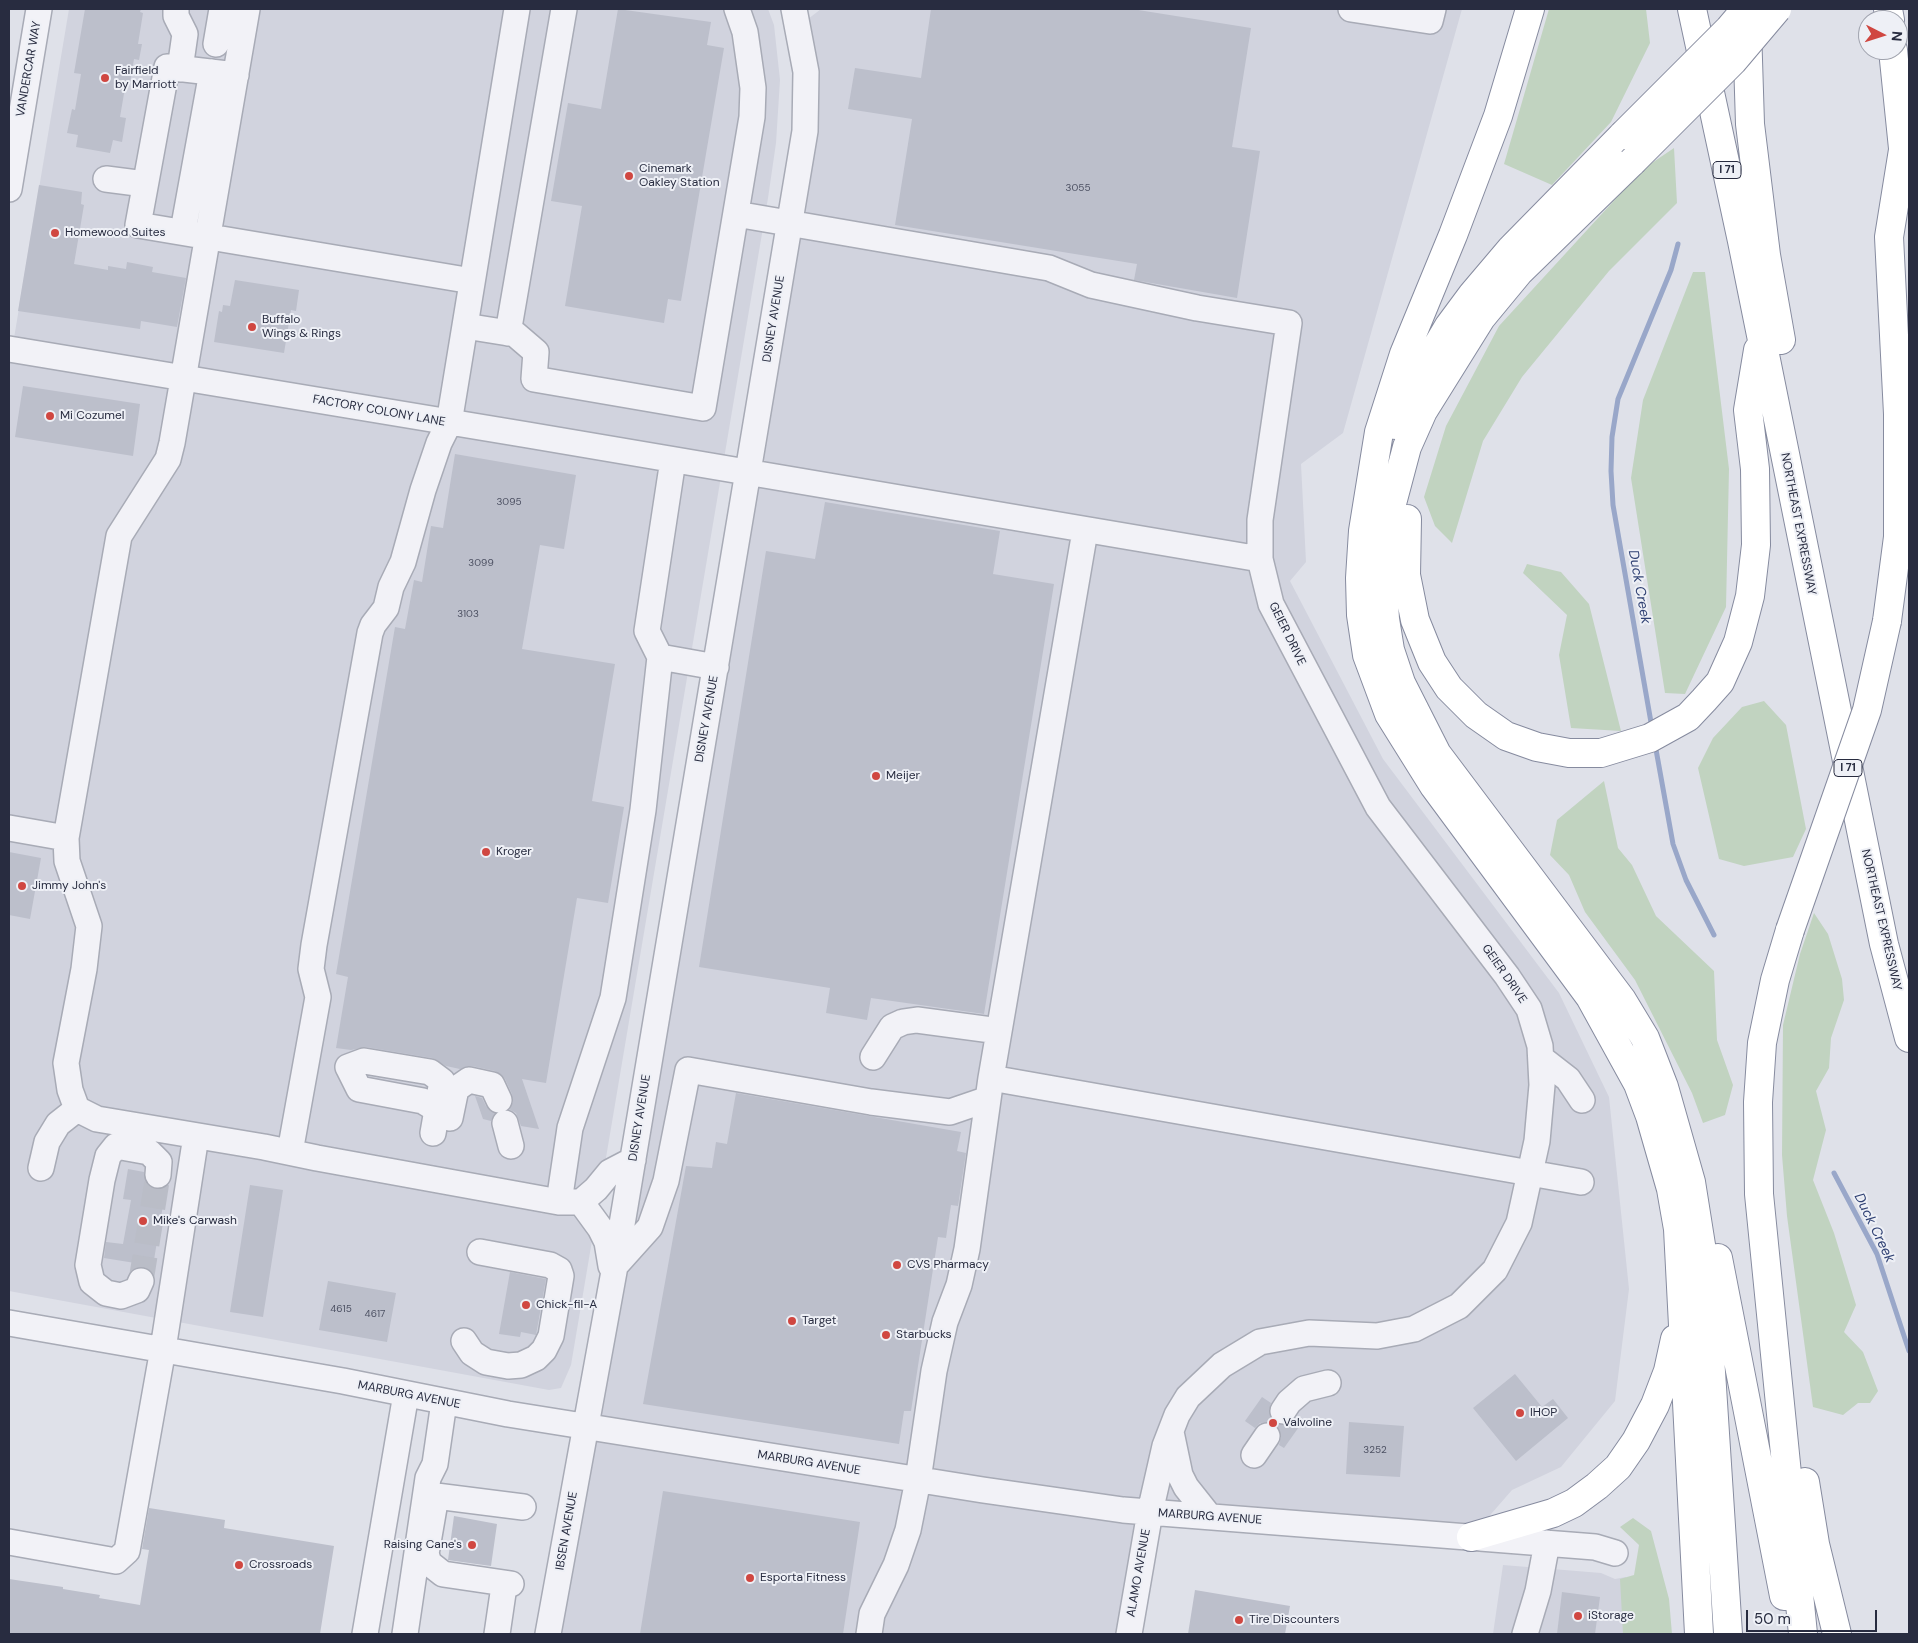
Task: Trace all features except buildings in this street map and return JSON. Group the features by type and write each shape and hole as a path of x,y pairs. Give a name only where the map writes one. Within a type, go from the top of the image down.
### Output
{"highway":[{"path":"1530,9 1498,116 1404,354 1379,432 1374,477 1363,531 1360,578 1364,635 1367,654 1389,714 1410,750 1590,997 1638,1084 1671,1189 1678,1229 1699,1634"},
{"name":"NORTHEAST EXPRESSWAY","path":"1692,9 1761,331 1792,498 1884,944 1909,1038"},
{"path":"1374,477 1417,382 1449,326 1511,249 1729,29 1746,9"},
{"path":"1746,9 1750,124 1766,256 1799,447 1792,498"},
{"path":"1778,9 1733,61 1519,272 1481,318 1423,411 1408,447 1390,511 1383,585 1390,650 1416,716 1437,754 1622,1000 1645,1038 1664,1087 1695,1154 1704,1188 1791,1634"},
{"path":"1894,60 1909,218"},
{"path":"1804,1634 1759,1194 1758,1102 1762,1042 1775,980 1790,930 1867,710 1888,621 1898,527 1898,414 1889,237 1903,150"},
{"path":"1450,365 1423,434 1408,504 1405,538 1406,575 1415,620 1432,662 1449,688 1476,715 1506,736 1537,747 1569,753 1601,754 1673,727 1688,717 1720,682 1738,642 1750,596 1756,545 1755,488 1748,410 1761,331"},
{"path":"1664,1087 1691,1182 1704,1264 1728,1634"},
{"path":"1758,1102 1801,1453 1815,1544 1837,1634"},
{"path":"1471,1537 1553,1514 1574,1503 1598,1486 1618,1467 1636,1441 1655,1405 1668,1371 1675,1336 1681,1272"}],"street":[{"name":"VANDERCAR WAY","path":"9,189 39,9"},
{"path":"176,9 176,16 184,34 180,69"},
{"path":"216,44 222,9"},
{"path":"183,231 224,74 247,9"},
{"path":"290,1152 318,997 311,970 314,945 370,634 373,625 386,608 391,587 403,562 423,490 439,443 449,423 517,9"},
{"path":"508,333 564,9"},
{"path":"465,326 515,334 536,352 534,379 703,408 752,117 753,88 745,32 737,9"},
{"path":"1351,9 1430,21 1433,9"},
{"name":"DISNEY AVENUE","path":"586,1428 633,1160 805,131 806,72 800,12"},
{"path":"224,74 167,67 138,225 208,235 472,281"},
{"path":"224,74 208,235 184,378 168,459 119,536 66,838 68,861 89,926 84,969 66,1063 70,1090 77,1109 97,1119 570,1202 600,1228 607,1242 614,1271"},
{"path":"106,179 145,184"},
{"path":"736,214 789,223"},
{"name":"GEIER DRIVE","path":"789,223 1049,268 1090,285 1197,308 1289,323 1260,520 1260,560 1271,604 1378,807 1465,920 1529,1010 1540,1046 1542,1085 1537,1141 1518,1223 1495,1270 1459,1306 1414,1329 1377,1336 1309,1333 1260,1342 1222,1365 1188,1397 1171,1429 1150,1512"},
{"name":"FACTORY COLONY LANE","path":"9,349 1260,560"},
{"path":"570,1202 570,1128 613,998 643,810 660,656 647,631 673,460"},
{"path":"869,1634 872,1614 896,1565 908,1530 944,1322 959,1285 967,1249 989,1088 1085,531"},
{"path":"660,656 716,667"},
{"path":"9,828 66,838"},
{"path":"874,1057 892,1027 903,1022 917,1020 999,1032"},
{"path":"1540,1058 1568,1079 1582,1100"},
{"path":"306,1060 429,1081 438,1098 440,1134 456,1089 469,1080 492,1085 505,1123"},
{"path":"614,1271 650,1227 666,1181 688,1070 871,1102 950,1112 989,1088 1580,1182"},
{"path":"41,1168 47,1142 58,1124 77,1109"},
{"path":"9,1542 116,1561 127,1551 163,1349 196,1136"},
{"path":"140,1281 137,1290 121,1296 106,1293 92,1282 88,1265 102,1180 108,1156 116,1146 149,1152 158,1162 158,1174"},
{"path":"570,1202 596,1189 610,1172 633,1160"},
{"path":"464,1341 472,1352 486,1362 521,1366 536,1358 544,1350 551,1336 560,1276 559,1270 550,1265 480,1252"},
{"name":"MARBURG AVENUE","path":"9,1323 163,1349 586,1428 918,1480 1150,1512 1595,1547 1615,1552"},
{"path":"1283,1411 1289,1402 1304,1389 1328,1383"},
{"path":"406,1394 366,1630 410,1633 413,1578 428,1478 435,1464 444,1402"},
{"name":"IBSEN AVENUE","path":"548,1634 586,1428"},
{"path":"1171,1429 1180,1475 1186,1488 1209,1516"},
{"path":"497,1634 507,1589 442,1574 429,1563 426,1554 436,1496 523,1508"},
{"name":"ALAMO AVENUE","path":"1129,1634 1150,1512"},
{"path":"1525,1634 1538,1591 1547,1543"}],"shaded area":[{"path":"69,9 768,9 774,25 780,80 776,143 768,198 571,1365 561,1388 549,1390 9,1291 9,368"},
{"path":"821,9 1462,9 1343,433 1301,464 1306,562 1290,581 1383,759 1559,993 1609,1097 1629,1289 1615,1401 1561,1467 1512,1490 1471,1537 1150,1512 1129,1634 548,1634 789,223 799,26"},
{"name":"iStorage","path":"1503,1565 1601,1573 1615,1579 1626,1577 1630,1634 1493,1634"}],"green space":[{"path":"1549,9 1646,9 1650,43 1611,122 1552,185 1504,164"},
{"path":"1674,148 1677,203 1609,271 1522,377 1483,441 1452,543 1435,526 1424,497 1446,426 1499,326 1643,169"},
{"path":"1693,272 1705,272 1729,469 1726,607 1685,694 1665,693 1631,478 1643,400"},
{"path":"1527,564 1561,572 1589,604 1621,731 1571,728 1559,655 1567,615 1523,573"},
{"path":"1764,701 1786,725 1806,829 1793,857 1744,866 1719,859 1698,768 1713,738 1742,707"},
{"path":"1604,781 1618,848 1632,865 1656,916 1714,971 1717,1040 1733,1085 1725,1115 1703,1123 1692,1093 1635,980 1585,912 1569,875 1550,855 1557,820"},
{"path":"1814,913 1828,934 1842,979 1844,1000 1831,1038 1829,1068 1816,1091 1826,1130 1813,1180 1834,1233 1856,1305 1844,1332 1863,1352 1878,1391 1870,1403 1858,1403 1843,1415 1813,1407 1787,1216 1782,1155 1783,1025 1800,954"},
{"path":"1633,1518 1651,1531 1669,1599 1672,1634 1623,1634 1620,1579 1634,1575 1639,1545 1620,1527"}],"waterway":[{"name":"Duck Creek","path":"1652,728 1613,505 1612,437 1618,399 1671,270 1678,244"},
{"name":"Duck Creek","path":"1655,744 1673,844 1686,880 1714,935"},
{"name":"Duck Creek","path":"1834,1173 1877,1254 1909,1351"}],"tunnel":[{"path":"141,1281 158,1175"}],"place":[{"name":"Fairfield by Marriott","path":"105,78"},
{"name":"Cinemark Oakley Station","path":"629,176"},
{"name":"Homewood Suites","path":"55,233"},
{"name":"Buffalo Wings & Rings","path":"252,327"},
{"name":"Mi Cozumel","path":"50,416"},
{"name":"Meijer","path":"876,776"},
{"name":"Kroger","path":"486,852"},
{"name":"Jimmy John's","path":"22,886"},
{"name":"Mike's Carwash","path":"143,1221"},
{"name":"CVS Pharmacy","path":"897,1265"},
{"name":"Chick-fil-A","path":"526,1305"},
{"name":"Target","path":"792,1321"},
{"name":"Starbucks","path":"886,1335"},
{"name":"IHOP","path":"1520,1413"},
{"name":"Valvoline","path":"1273,1423"},
{"name":"Raising Cane's","path":"472,1545"},
{"name":"Crossroads","path":"239,1565"},
{"name":"Esporta Fitness","path":"750,1578"},
{"name":"iStorage","path":"1578,1616"},
{"name":"Tire Discounters","path":"1239,1620"}]}
